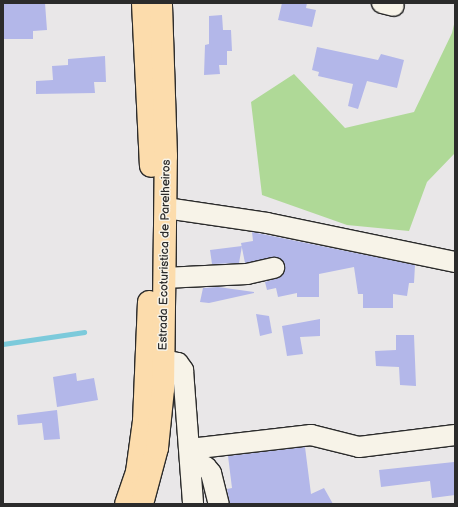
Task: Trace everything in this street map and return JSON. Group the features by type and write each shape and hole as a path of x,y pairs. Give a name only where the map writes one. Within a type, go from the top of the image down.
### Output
{"main road":[{"name":"Estrada Ecoturistica de Parelheiros","path":"142,504 151,476 161,425 164,360 166,208 158,156 144,3"},
{"name":"Estrada Ecoturistica de Parelheiros","path":"126,504 137,472 146,390 158,156 161,3"}],"street":[{"path":"166,208 267,223 455,262"},
{"path":"164,278 247,274 274,268"},
{"path":"164,360 178,363 183,370 193,504"},
{"path":"190,454 311,435 359,447 455,435"},
{"path":"190,454 211,473 219,504"}],"green space":[{"path":"455,20 455,153 427,182 409,231 347,225 262,195 251,102 294,74 345,128 414,112 452,33"}],"building":[{"path":"3,3 45,3 47,30 33,31 33,39 3,39"},
{"path":"282,3 307,3 306,8 316,10 312,27 278,20"},
{"path":"222,15 223,30 231,30 232,51 227,51 227,65 219,65 220,74 204,75 205,45 209,44 209,16"},
{"path":"317,47 378,60 381,54 404,60 397,88 367,81 358,109 348,106 353,84 318,76 319,72 312,70"},
{"path":"105,56 106,82 94,82 95,93 36,94 36,81 53,80 52,66 68,65 68,59"},
{"path":"252,232 415,265 414,283 409,283 407,296 393,294 393,308 363,308 363,294 358,294 354,267 319,274 319,297 297,297 297,293 278,297 276,288 267,290 265,282 281,277 285,265 277,257 245,263 241,243 253,241"},
{"path":"242,246 239,263 212,264 210,250"},
{"path":"218,287 254,293 209,303 200,302 203,288"},
{"path":"256,314 269,316 272,333 260,336"},
{"path":"320,319 320,336 300,337 303,354 287,356 282,326"},
{"path":"396,335 414,335 416,386 400,385 399,367 376,366 375,351 396,350"},
{"path":"76,373 77,381 94,378 98,400 57,407 53,377"},
{"path":"57,410 60,439 44,440 42,423 18,425 17,415"},
{"path":"305,447 311,494 324,488 333,504 230,504 227,489 232,488 228,456"},
{"path":"454,462 455,495 432,498 430,481 381,487 379,470"}],"waterway":[{"path":"3,344 84,332"}]}
